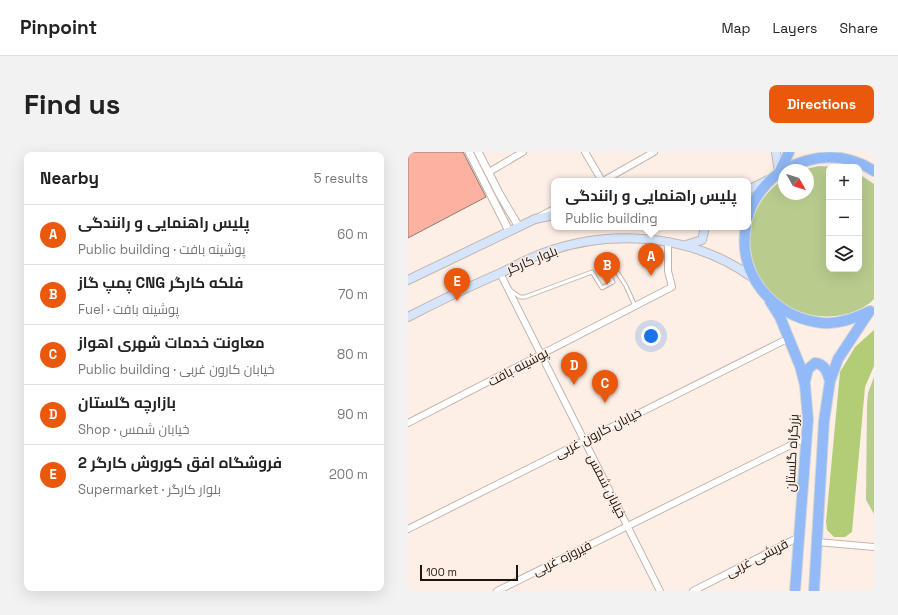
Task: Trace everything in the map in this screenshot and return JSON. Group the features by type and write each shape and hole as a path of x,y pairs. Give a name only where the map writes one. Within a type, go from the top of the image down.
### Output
{"highway":[{"path":"784,164 789,152"},
{"path":"795,164 801,161 825,157 850,160 874,171"},
{"path":"751,210 759,193 778,174"},
{"path":"745,230 744,235 746,257 753,278 770,300 792,316 817,323 844,322 871,310"},
{"name":"بزرگراه گلستان","path":"770,300 789,338 805,385 808,419 795,591"},
{"path":"814,591 824,421 830,381 838,359 871,310"},
{"path":"805,385 808,369 815,363 825,367 830,381"}],"main road":[{"path":"776,152 778,164"},
{"path":"751,188 778,173"},
{"path":"408,280 519,226 535,219 551,216"},
{"path":"686,245 702,240 704,230"},
{"name":"بلوار کارگر","path":"408,317 532,258 566,247 622,238 668,241 686,245 734,264 753,278"}],"street":[{"path":"470,152 509,231"},
{"path":"478,152 519,226"},
{"path":"489,172 523,152"},
{"path":"585,152 600,178"},
{"path":"607,178 654,152"},
{"path":"781,164 783,152"},
{"path":"535,219 551,211"},
{"name":"پوشینه بافت","path":"408,423 672,286 668,271 668,241"},
{"name":"خیابان شمس","path":"500,273 660,591"},
{"name":"خیابان کارون غربی","path":"408,529 789,338"},
{"name":"فیروزه غربی","path":"496,591 807,437"},
{"name":"قریشی غربی","path":"693,591 799,537"},
{"path":"817,542 874,547"}],"lane":[{"path":"508,289 520,297 525,297 592,272 602,288 613,282 604,267 612,264 626,286 635,306"}],"green space":[{"path":"826,166 826,272 862,272 862,176 874,184 874,299 866,306 846,314 836,316 808,314 784,304 767,288 755,267 750,243 753,220 764,198 778,185 778,200 814,200 814,167"},
{"path":"874,330 874,366 865,387 852,532 845,537 834,537 827,530 826,522 840,372 855,347"},
{"path":"874,377 874,514 866,500 867,405 868,393"}],"building":[{"path":"408,152 463,152 486,197 408,238"}],"place":[{"name":"پلیس راهنمایی و رانندگی","path":"651,276"},
{"name":"پمپ گاز CNG فلکه کارگر","path":"607,285"},
{"name":"فروشگاه افق کوروش کارگر 2","path":"457,301"},
{"name":"بازارچه گلستان","path":"574,385"},
{"name":"معاونت خدمات شهری اهواز","path":"605,403"}]}
